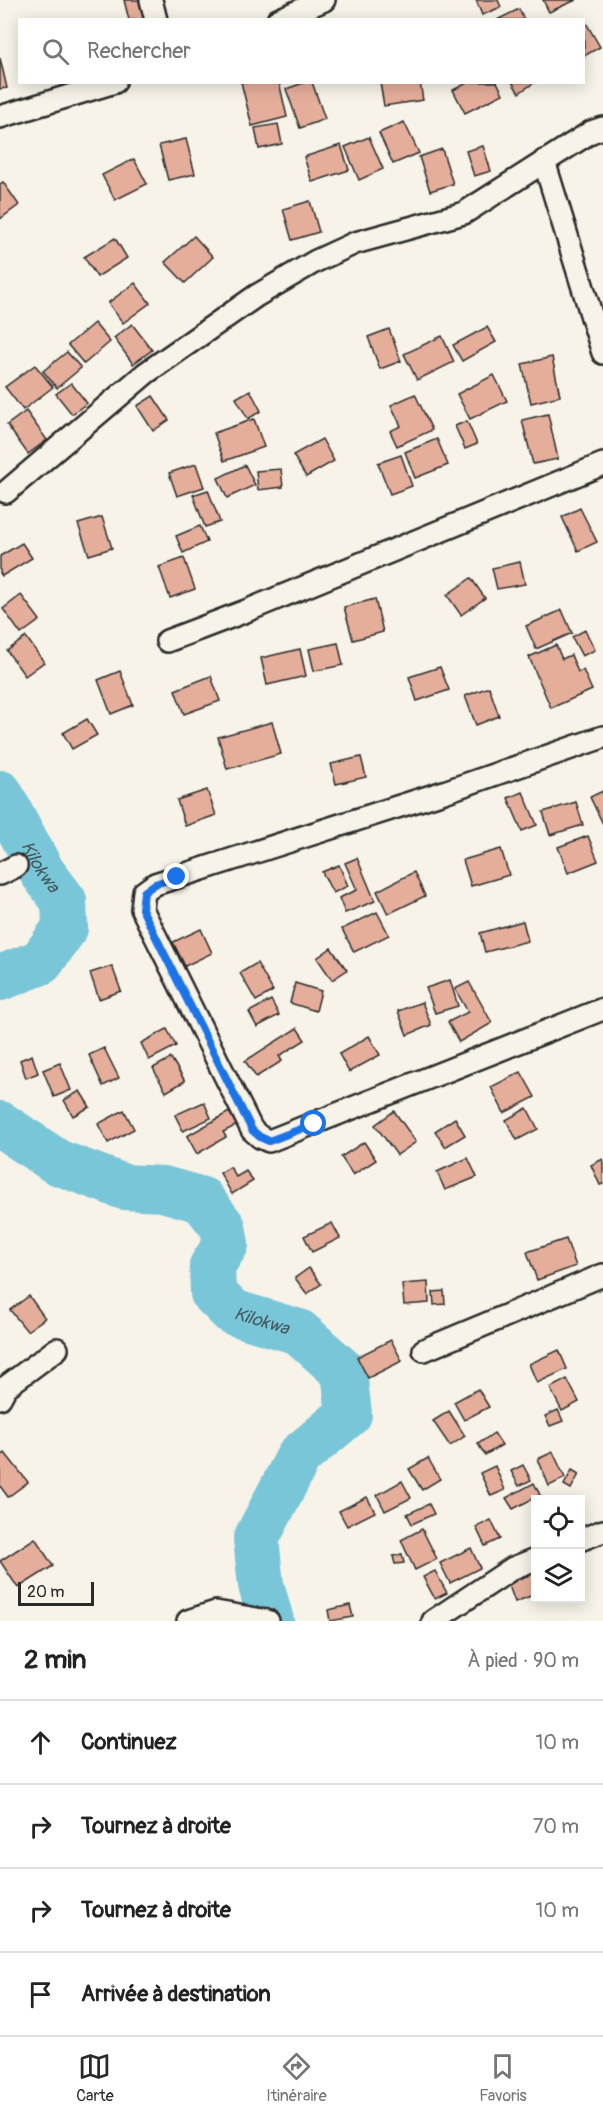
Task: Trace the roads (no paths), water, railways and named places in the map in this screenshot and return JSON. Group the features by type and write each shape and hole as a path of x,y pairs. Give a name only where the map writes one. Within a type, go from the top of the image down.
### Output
{"street":[{"path":"151,0 156,18"},
{"path":"283,18 324,0"},
{"path":"0,117 108,84"},
{"path":"6,492 146,373 256,296 316,261 355,243 464,213 591,132 603,128"},
{"path":"544,161 603,353"},
{"path":"167,641 603,464"},
{"path":"603,737 444,792 155,884 144,892 142,909 252,1130 269,1141 603,1009"},
{"path":"424,1350 603,1275"},
{"path":"0,1398 6,1387 57,1349"},
{"path":"585,1538 603,1531"},
{"path":"433,1621 513,1568 531,1561"},
{"path":"188,1621 216,1612 260,1620"}],"waterway":[{"name":"Kilokwa","path":"0,793 42,872 64,901 65,928 41,962 0,978"},
{"name":"Kilokwa","path":"0,1124 57,1162 124,1187 163,1189 202,1200 223,1227 226,1244 212,1266 213,1293 232,1312 299,1332 344,1372 349,1414 299,1456 256,1539 261,1585 271,1621"}]}
